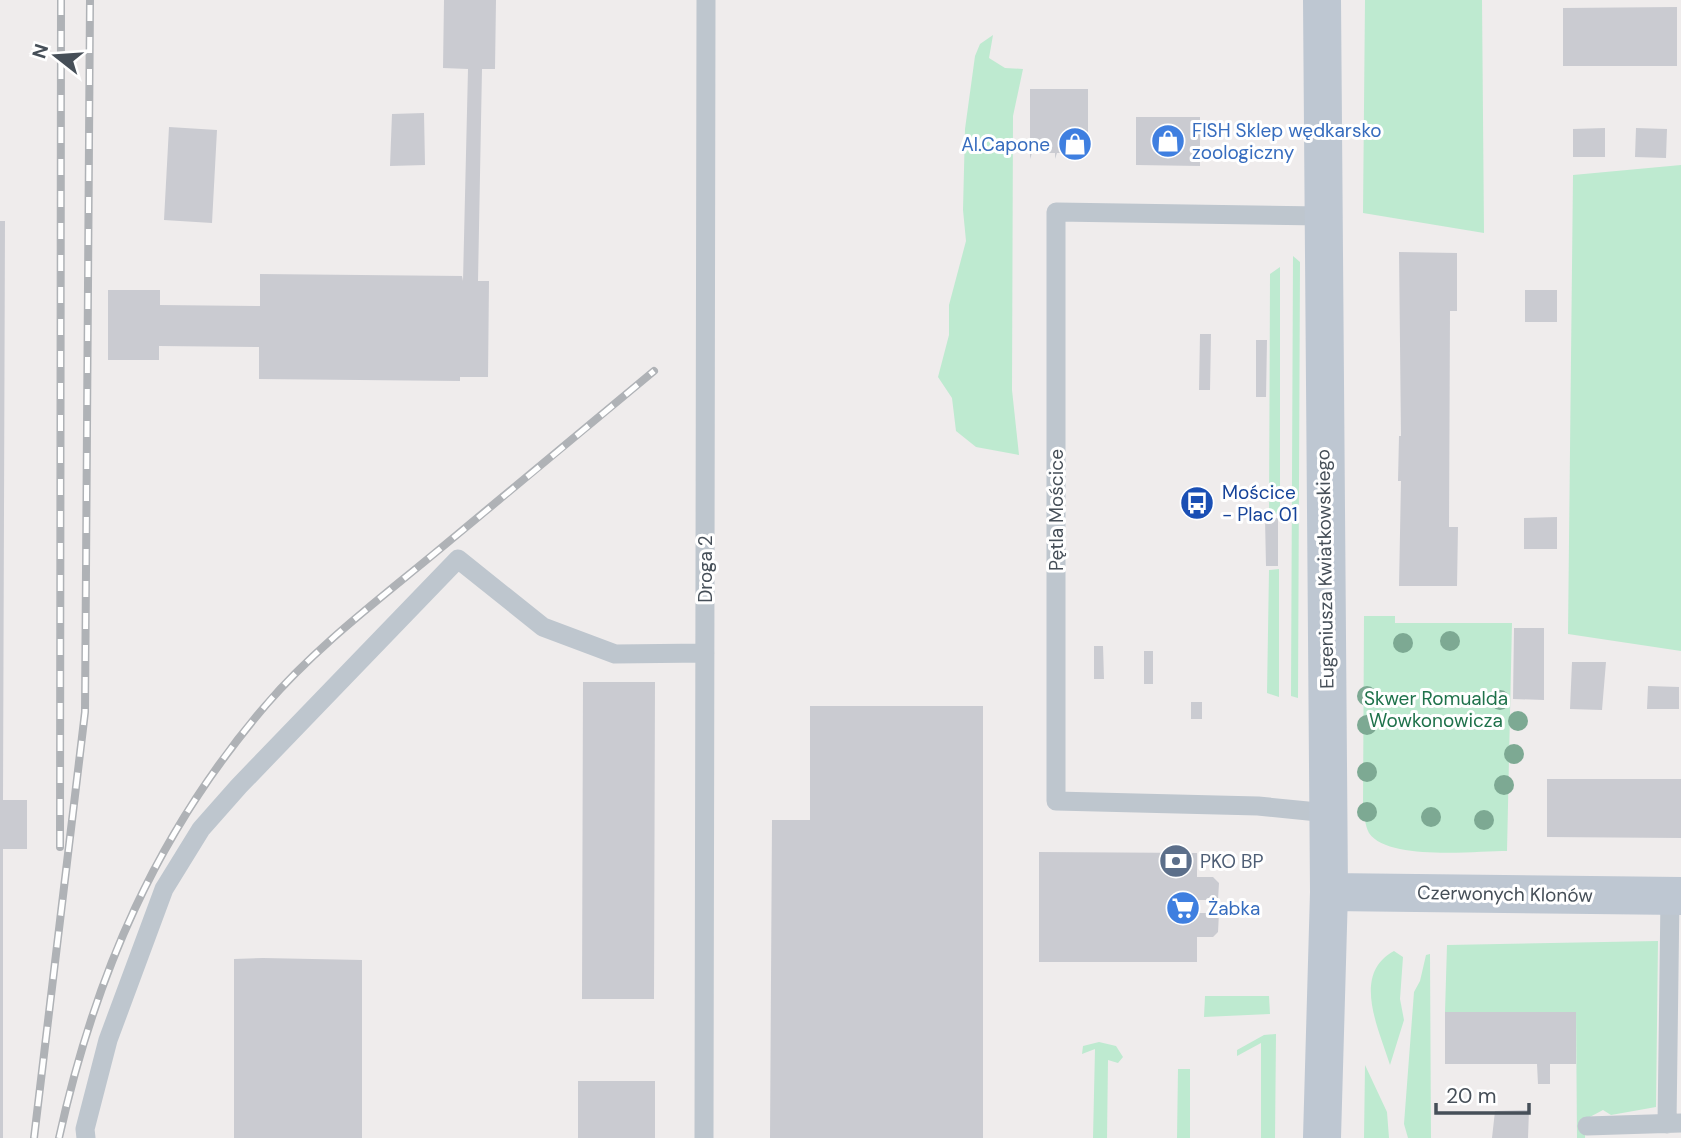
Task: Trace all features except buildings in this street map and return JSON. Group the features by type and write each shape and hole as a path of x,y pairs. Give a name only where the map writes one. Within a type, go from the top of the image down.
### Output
{"main road":[{"name":"Eugeniusza Kwiatkowskiego","path":"1322,0 1321,216 1329,892 1322,1138"},
{"name":"Czerwonych Klonów","path":"1329,892 1676,896"}],"lane":[{"name":"Droga 2","path":"704,1138 706,0"},
{"name":"Pętla Mościce","path":"1321,216 1056,212 1056,801 1258,806 1328,813"},
{"path":"86,1138 85,1129 108,1040 164,889 201,830 248,776 458,559 543,627 615,654 705,653"},
{"path":"1587,1126 1674,1123 1676,896"}],"green space":[{"path":"1365,0 1482,0 1484,233 1363,213"},
{"path":"993,35 989,58 1005,68 1023,69 1013,116 1012,390 1019,455 976,447 956,431 952,398 938,377 949,335 949,305 966,241 963,210 965,129 975,56 980,44"},
{"path":"1681,165 1681,651 1568,634 1573,175"},
{"path":"1293,256 1300,262 1298,698 1291,696"},
{"path":"1280,267 1280,514 1269,514 1270,274"},
{"path":"1279,569 1279,697 1267,693 1269,570"},
{"name":"Skwer Romualda Wowkonowicza","path":"1364,616 1395,616 1395,623 1512,623 1507,851 1413,851 1379,842 1369,833 1363,806"},
{"path":"1658,941 1656,1107 1611,1115 1603,1110 1586,1119 1585,1138 1577,1138 1576,1012 1445,1012 1447,945"},
{"path":"1394,951 1403,957 1400,999 1404,1020 1390,1065 1375,1019 1371,988 1374,973 1381,961"},
{"path":"1430,954 1431,1138 1408,1138 1404,1124 1414,992 1420,981 1426,955"},
{"path":"1205,996 1269,996 1270,1014 1204,1017"},
{"path":"1276,1034 1275,1138 1261,1138 1261,1043 1237,1056 1237,1050 1264,1035"},
{"path":"1099,1042 1116,1046 1123,1057 1118,1063 1108,1060 1107,1138 1093,1138 1095,1049 1082,1054 1083,1046"},
{"path":"1365,1065 1387,1112 1389,1138 1364,1138"},
{"path":"1178,1069 1190,1069 1190,1138 1177,1138"}],"railway":[{"path":"60,847 61,0"},
{"path":"34,1138 85,712 90,0"},
{"path":"59,1138 91,1019 135,908 162,855 227,753 285,684 326,645 654,371"}],"place":[{"name":"FISH Sklep wędkarsko zoologiczny","path":"1168,141"},
{"name":"Al.Capone","path":"1075,144"},
{"name":"Mościce - Plac 01","path":"1197,503"},
{"name":"PKO BP","path":"1176,861"},
{"name":"Żabka","path":"1183,908"}]}
